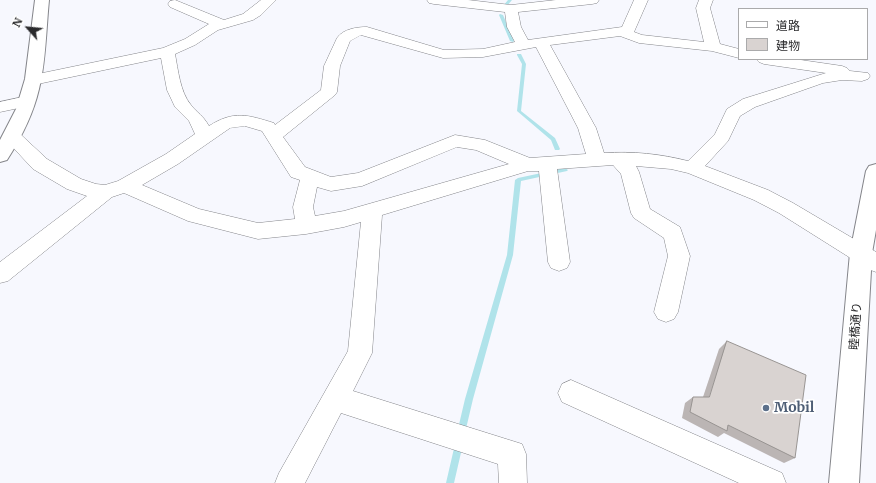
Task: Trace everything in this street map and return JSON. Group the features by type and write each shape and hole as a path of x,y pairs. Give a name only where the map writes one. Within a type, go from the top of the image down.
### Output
{"main road":[{"path":"0,155 12,136 27,101 33,80 42,0"},
{"name":"睦橋通り","path":"850,480 876,171"}],"street":[{"path":"33,80 167,52 190,42 213,27 248,17 269,0"},
{"path":"434,0 511,9 592,0"},
{"path":"274,135 329,92 332,66 344,38 359,30 367,31 379,36 443,54 483,53 541,42 622,32 629,29 641,0"},
{"path":"706,0 703,8 713,47"},
{"path":"178,2 222,24"},
{"path":"511,9 514,26 524,45"},
{"path":"622,32 639,39 713,47 738,54"},
{"path":"541,42 587,128 597,159"},
{"path":"167,52 174,90 183,107 196,118 205,136"},
{"path":"771,60 838,70 869,77"},
{"path":"692,168 722,137 733,113 745,106 820,80 842,75 869,77"},
{"path":"0,107 27,101"},
{"path":"0,274 105,192 124,186 172,159 224,124 246,120 268,127 298,172 331,184 362,179 455,141 479,144 528,165 548,170 597,159 618,158 638,159 692,168 761,194 869,258"},
{"path":"12,136 40,164 74,184 95,191 105,192"},
{"path":"618,158 630,172 641,213 673,232 679,256 666,312"},
{"path":"124,186 195,216 258,231 306,226 344,219 528,165"},
{"path":"548,170 559,262"},
{"path":"306,226 303,206 310,177"},
{"path":"289,483 360,353 372,211"},
{"path":"571,393 772,483"},
{"path":"336,398 512,454 513,483"}],"building":[{"path":"727,341 806,375 795,458 728,425 727,431 690,412 693,397 709,397"}],"waterway":[{"path":"505,6 510,0"},
{"path":"501,15 512,41"},
{"path":"519,55 524,64 519,111 553,139 557,149"},
{"path":"461,433 469,399 510,255 518,180 565,170"},
{"path":"450,483 459,444"}],"place":[{"name":"Mobil","path":"766,408"}]}
